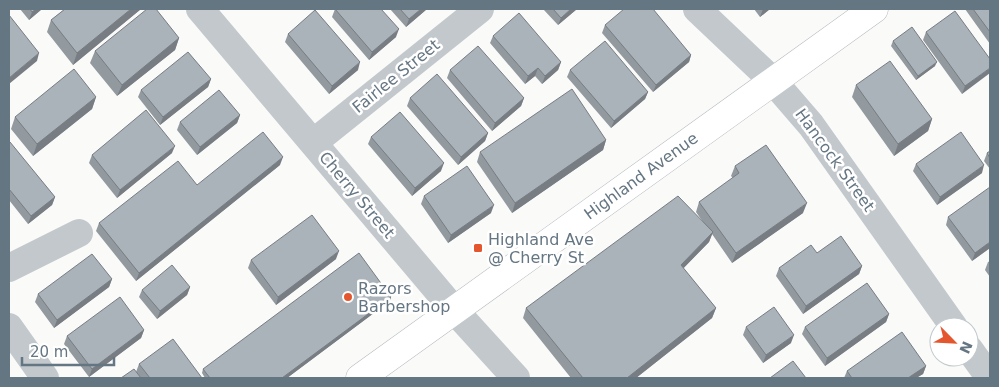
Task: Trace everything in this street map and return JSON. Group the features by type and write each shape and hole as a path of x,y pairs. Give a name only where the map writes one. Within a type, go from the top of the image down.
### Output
{"main road":[{"name":"Highland Avenue","path":"360,378 874,9"}],"street":[{"name":"Cherry Street","path":"200,9 454,311 516,378"},
{"name":"Fairlee Street","path":"313,143 480,9"},
{"name":"Hancock Street","path":"698,9 773,81 812,125 947,317"},
{"path":"9,268 79,234"},
{"path":"9,327 45,378"}],"building":[{"path":"65,9 131,9 77,53 51,20"},
{"path":"147,9 156,9 179,38 122,85 95,51"},
{"path":"335,9 381,9 399,29 372,52"},
{"path":"400,9 421,9 409,19"},
{"path":"553,9 571,9 561,18"},
{"path":"624,9 653,9 691,55 656,85 605,25"},
{"path":"973,9 990,9 990,32"},
{"path":"315,10 360,62 332,86 288,34"},
{"path":"955,11 990,59 990,68 965,86 926,32"},
{"path":"519,13 561,62 545,76 538,68 528,76 493,36"},
{"path":"9,15 39,53 9,78"},
{"path":"912,27 937,62 918,76 893,41"},
{"path":"605,41 648,92 614,121 570,70"},
{"path":"478,46 524,98 495,123 450,70"},
{"path":"188,52 211,79 163,117 141,90"},
{"path":"890,61 932,119 898,144 856,85"},
{"path":"74,69 96,97 37,144 15,117"},
{"path":"437,74 488,133 461,157 410,98"},
{"path":"572,89 606,140 515,203 480,152"},
{"path":"219,90 240,115 200,147 180,122"},
{"path":"146,110 175,146 120,190 92,155"},
{"path":"400,112 444,163 415,188 371,137"},
{"path":"263,132 283,157 139,273 99,223 178,161 197,185"},
{"path":"961,132 984,165 940,197 916,164"},
{"path":"10,142 55,197 31,216 9,189"},
{"path":"766,145 807,203 736,253 699,202 739,173 735,166"},
{"path":"467,166 494,205 451,235 424,196"},
{"path":"990,187 990,242 975,253 948,217"},
{"path":"678,196 713,232 681,265 716,308 627,378 583,378 526,308"},
{"path":"312,215 339,251 278,297 251,260"},
{"path":"841,236 862,266 806,306 779,268 811,245 817,253"},
{"path":"359,253 391,297 282,378 210,378 203,369"},
{"path":"92,254 112,279 57,320 38,294"},
{"path":"172,265 190,287 160,311 142,290"},
{"path":"867,283 889,314 827,358 805,327"},
{"path":"120,297 144,330 92,369 67,336"},
{"path":"774,307 794,335 766,355 746,327"},
{"path":"902,332 926,366 908,378 852,378 847,371"},
{"path":"173,339 202,378 150,378 139,364"},
{"path":"793,361 806,378 770,378"},
{"path":"134,369 141,378 121,378"}],"place":[{"name":"Highland Ave @ Cherry St","path":"478,248"},
{"name":"Razors Barbershop","path":"348,297"}]}
